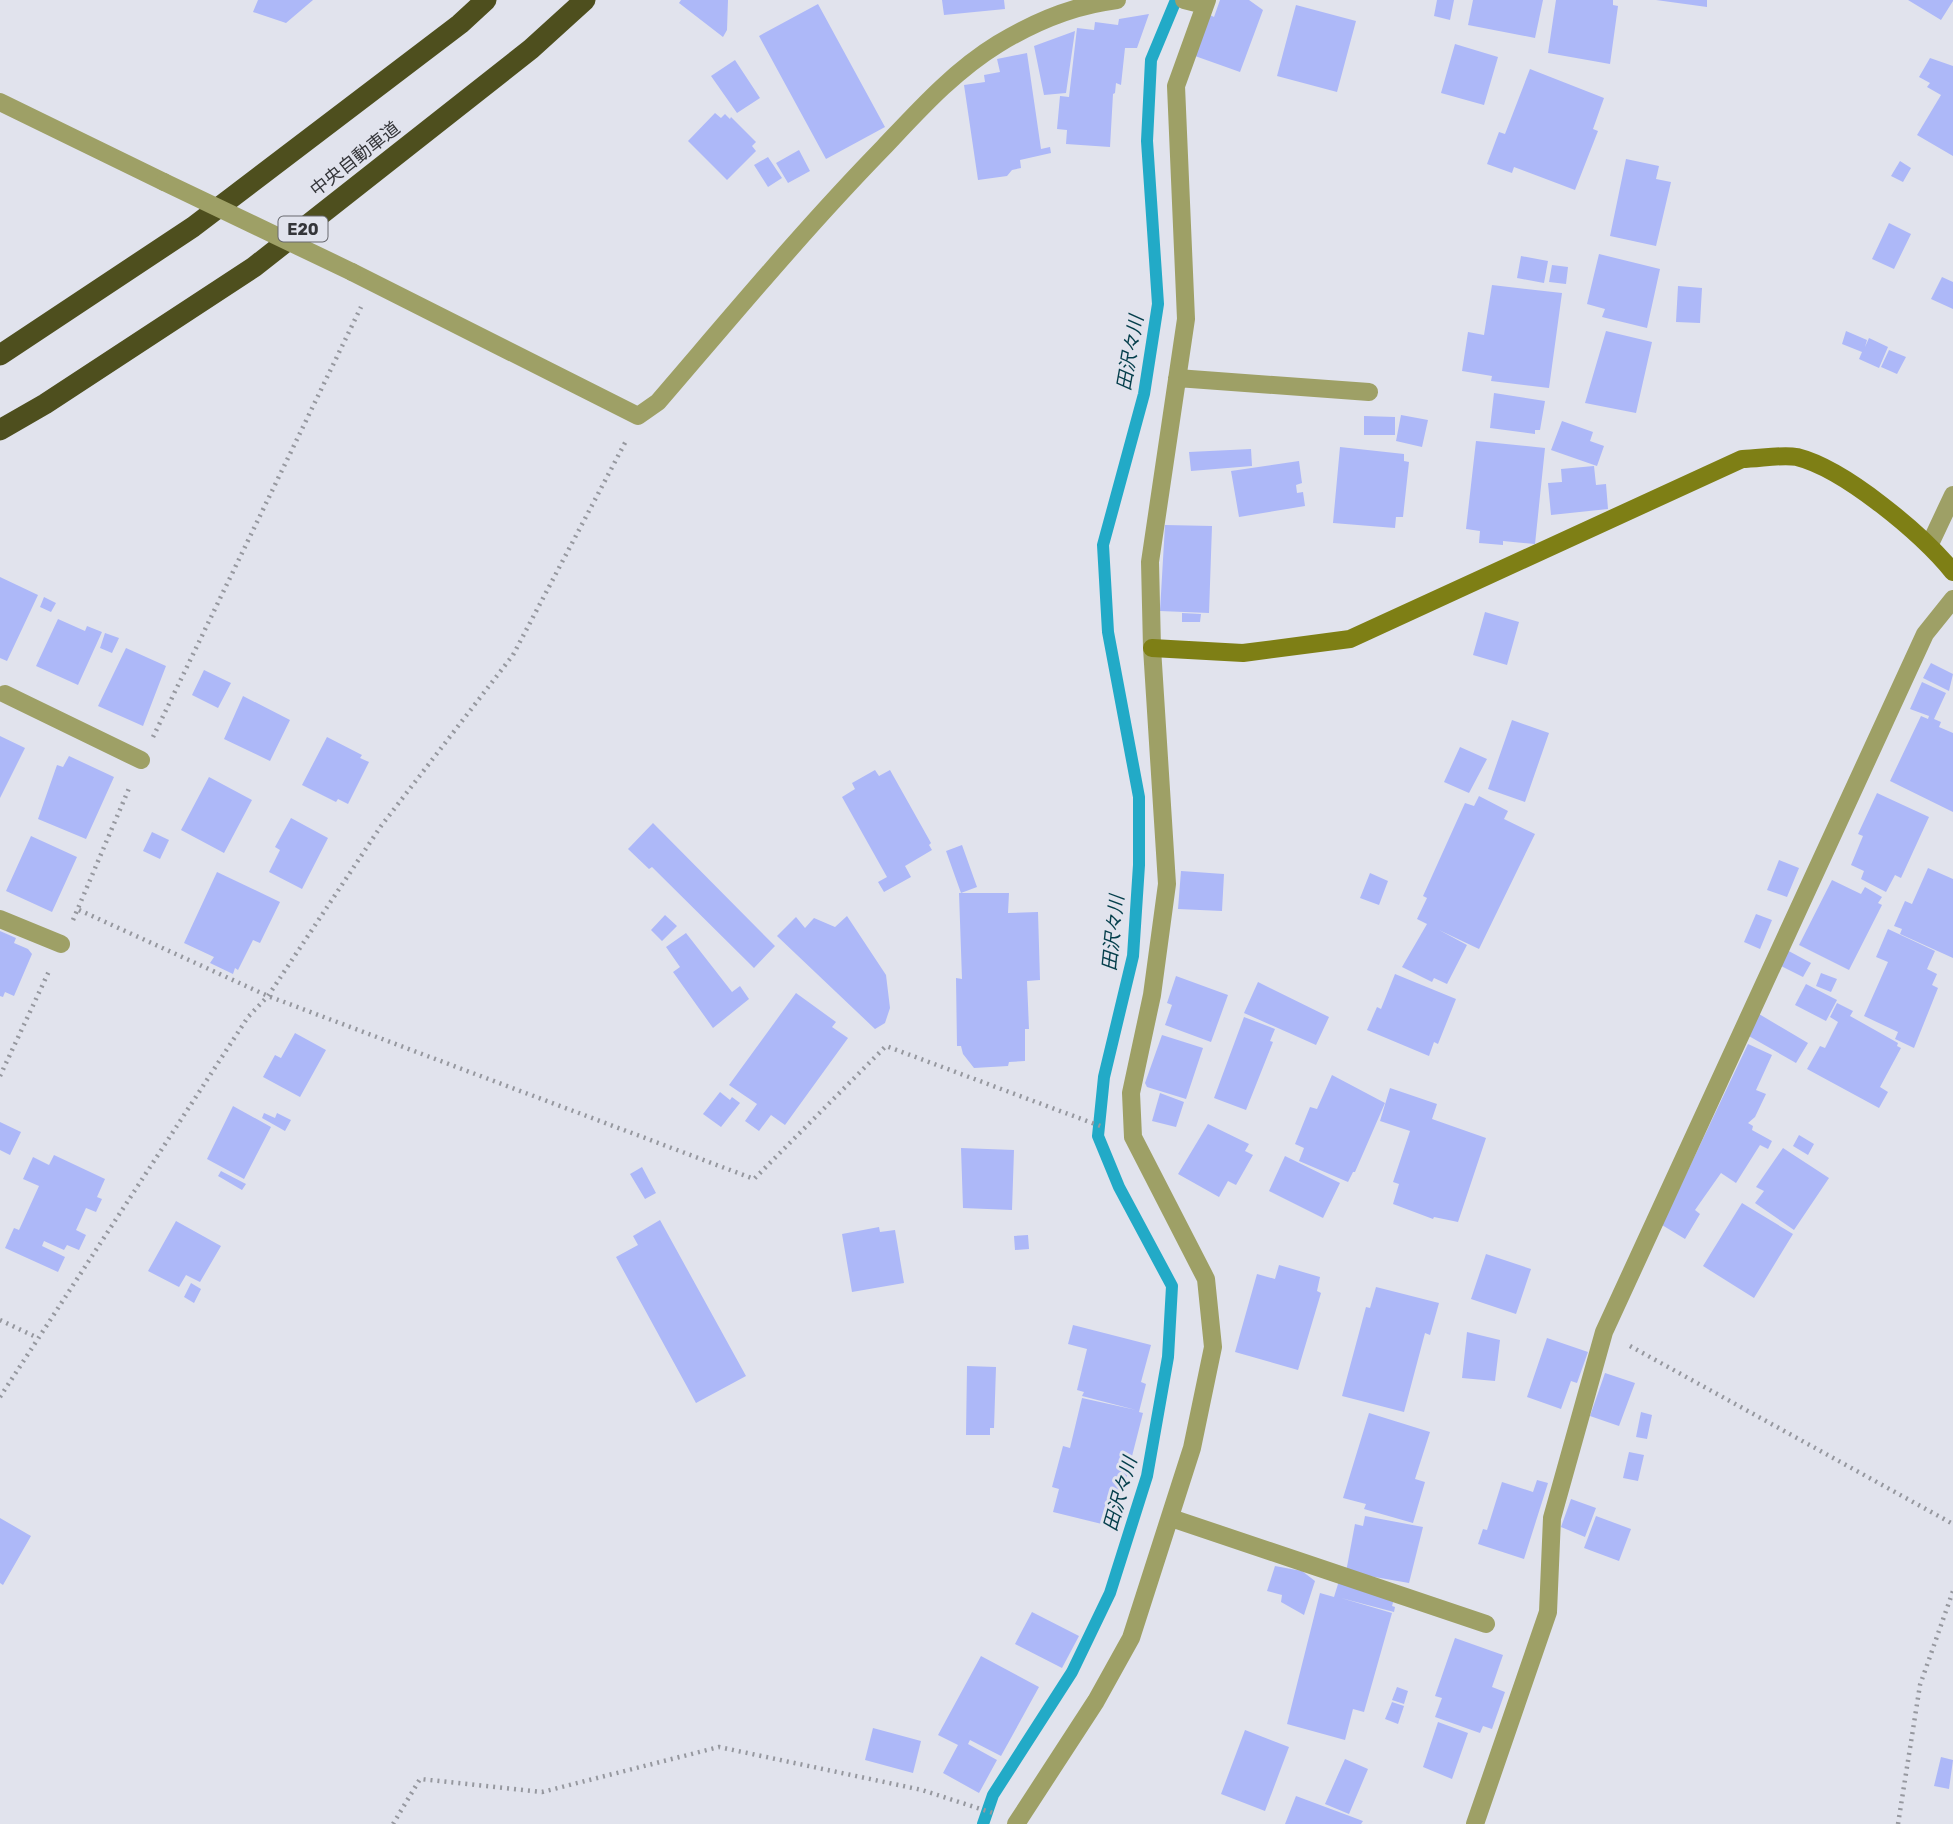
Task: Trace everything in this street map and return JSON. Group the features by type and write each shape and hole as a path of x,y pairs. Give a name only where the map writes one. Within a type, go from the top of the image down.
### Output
{"highway":[{"path":"0,355 193,227 460,24 486,0"},
{"name":"中央自動車道","path":"0,429 45,404 254,267 531,49 585,0"}],"street":[{"path":"0,102 352,272 638,416 659,402 847,184 944,85 998,45 1042,22 1093,3 1117,0"},
{"path":"1016,1824 1096,1701 1131,1637 1192,1448 1213,1346 1206,1279 1133,1137 1131,1093 1152,995 1167,884 1152,648 1150,562 1186,319 1176,86 1196,2"},
{"path":"1177,379 1369,392"},
{"path":"1152,648 1243,653 1350,639 1742,459 1795,457 1831,470 1930,544 1953,572"},
{"path":"1930,544 1953,495"},
{"path":"1475,1824 1548,1612 1552,1518 1604,1332 1925,634 1953,598"},
{"path":"5,694 141,760"},
{"path":"0,919 61,944"},
{"path":"1171,1518 1486,1624"}],"path":[{"path":"0,1076 79,910 141,760 372,284"},
{"path":"0,1396 248,1017 268,996 381,826 513,655 638,416"},
{"path":"79,910 268,996 754,1180 886,1046 1113,1130"},
{"path":"0,1320 38,1338"},
{"path":"1604,1332 1953,1524"},
{"path":"1898,1824 1920,1685 1953,1591"},
{"path":"393,1824 420,1779 542,1792 719,1747 950,1797 993,1813"}],"building":[{"path":"258,0 313,0 286,23 253,12"},
{"path":"681,0 728,0 727,30 723,37 679,3"},
{"path":"942,0 1004,0 1005,9 944,15"},
{"path":"1220,0 1249,0 1263,10 1240,72 1195,56 1210,15 1214,17"},
{"path":"1437,0 1454,0 1450,20 1434,16"},
{"path":"1473,0 1543,0 1535,38 1468,25"},
{"path":"1556,0 1613,0 1613,5 1618,6 1610,64 1548,53"},
{"path":"1656,0 1707,0 1707,7"},
{"path":"1908,0 1953,0 1953,1 1941,20"},
{"path":"818,4 885,127 826,159 759,36"},
{"path":"1296,5 1356,21 1337,92 1277,76"},
{"path":"1149,14 1137,48 1125,48 1121,85 1116,83 1113,94 1110,147 1066,144 1067,130 1057,129 1060,96 1069,97 1077,28 1094,30 1095,22 1118,25 1119,19"},
{"path":"1075,31 1066,93 1044,95 1034,46"},
{"path":"1455,44 1498,57 1484,105 1441,93"},
{"path":"1027,53 1041,149 1050,147 1051,153 1020,160 1021,168 1012,170 1007,176 978,180 964,85 985,82 984,75 1000,72 997,59"},
{"path":"1930,58 1953,66 1953,156 1917,135 1941,95 1927,87 1930,83 1919,77"},
{"path":"735,60 760,98 737,113 711,76"},
{"path":"1530,69 1604,98 1593,129 1598,131 1575,190 1514,167 1512,173 1487,164 1499,132 1505,134"},
{"path":"715,113 721,118 725,114 730,119 731,117 756,142 752,146 756,151 727,180 688,141"},
{"path":"799,150 810,171 788,183 776,163"},
{"path":"768,157 782,178 768,187 754,165"},
{"path":"1626,159 1659,166 1656,179 1671,182 1656,246 1610,236"},
{"path":"1900,161 1911,168 1903,182 1891,176"},
{"path":"1889,223 1911,234 1894,269 1872,259"},
{"path":"1599,254 1660,269 1647,328 1602,317 1605,309 1587,304"},
{"path":"1521,256 1548,261 1544,283 1517,278"},
{"path":"1552,265 1568,267 1566,284 1549,282"},
{"path":"1942,277 1953,282 1953,309 1931,299"},
{"path":"1492,285 1562,293 1549,388 1491,381 1492,376 1462,371 1468,332 1484,335"},
{"path":"1678,286 1702,288 1700,323 1676,322"},
{"path":"1606,331 1652,342 1636,413 1585,403"},
{"path":"1846,331 1867,340 1865,347 1869,338 1888,347 1879,368 1859,359 1862,352 1842,344"},
{"path":"1889,350 1906,357 1897,374 1881,367"},
{"path":"1494,393 1545,401 1540,430 1535,430 1535,434 1490,428"},
{"path":"1401,415 1428,420 1422,447 1396,441"},
{"path":"1364,416 1395,417 1395,435 1364,435"},
{"path":"1562,421 1593,432 1590,441 1604,446 1597,466 1551,450"},
{"path":"1476,441 1545,448 1535,544 1503,541 1503,545 1479,543 1480,531 1466,529"},
{"path":"1340,447 1404,454 1404,461 1409,462 1403,517 1396,517 1395,528 1333,523"},
{"path":"1251,449 1252,466 1191,471 1189,452"},
{"path":"1299,461 1302,483 1296,485 1297,493 1303,492 1305,506 1239,517 1231,471"},
{"path":"1594,466 1596,485 1606,484 1608,509 1551,515 1548,483 1562,482 1561,469"},
{"path":"1165,525 1212,526 1209,613 1160,611"},
{"path":"0,577 38,595 7,661 0,658"},
{"path":"44,597 56,603 51,612 40,607"},
{"path":"1485,612 1519,622 1507,665 1473,655"},
{"path":"1182,613 1201,614 1200,622 1182,622"},
{"path":"58,619 85,631 87,626 102,632 78,685 36,666"},
{"path":"105,633 119,638 112,653 100,648"},
{"path":"126,648 166,666 143,726 98,706"},
{"path":"1931,663 1953,674 1949,691 1923,678"},
{"path":"204,670 231,683 218,708 192,695"},
{"path":"1922,682 1946,693 1934,719 1941,722 1939,727 1953,733 1953,812 1890,781 1921,716 1928,719 1929,716 1910,709"},
{"path":"243,696 290,720 270,761 224,739"},
{"path":"1512,720 1549,733 1525,802 1488,789"},
{"path":"0,736 25,748 0,798"},
{"path":"327,737 362,755 360,758 369,762 348,804 338,799 336,802 302,785"},
{"path":"1460,747 1487,759 1469,793 1444,782"},
{"path":"69,756 114,777 86,839 38,819 57,765 63,767"},
{"path":"875,770 879,776 890,770 931,843 929,845 932,850 905,866 911,877 884,892 878,882 887,877 842,797 855,789 852,783"},
{"path":"209,777 252,800 224,853 181,830"},
{"path":"1877,793 1929,817 1901,878 1895,875 1886,892 1861,879 1864,871 1851,865 1863,836 1858,834"},
{"path":"1479,796 1508,811 1504,819 1535,834 1479,949 1439,930 1467,945 1447,984 1434,978 1432,982 1402,967 1427,924 1417,919 1427,898 1423,896 1465,803 1474,806"},
{"path":"291,818 328,838 302,889 269,872 280,850 275,847"},
{"path":"653,823 775,946 754,968 652,867 649,869 628,849"},
{"path":"152,832 169,840 160,859 143,851"},
{"path":"31,836 77,857 52,912 6,891"},
{"path":"962,845 977,887 961,893 946,851"},
{"path":"1779,860 1799,868 1787,897 1767,890"},
{"path":"1928,868 1953,879 1953,958 1900,934 1902,929 1894,926 1905,901 1912,904"},
{"path":"1181,871 1224,874 1222,911 1178,909"},
{"path":"217,872 280,902 260,943 253,940 238,970 235,968 233,974 210,963 214,957 184,943"},
{"path":"1370,873 1388,881 1379,905 1360,898"},
{"path":"1832,880 1861,894 1865,887 1882,897 1878,903 1882,905 1849,970 1799,945"},
{"path":"959,893 1009,893 1008,913 1038,912 1040,980 1027,981 1029,1029 1025,1029 1025,1061 1009,1062 1008,1066 974,1068 963,1054 961,1046 957,1046 956,978 962,979"},
{"path":"1756,914 1772,920 1760,949 1744,942"},
{"path":"665,915 677,926 662,941 651,930"},
{"path":"847,916 886,975 890,1008 885,1023 875,1029 777,936 796,917 805,928 814,918 835,927"},
{"path":"1888,929 1935,951 1927,969 1937,974 1932,985 1938,988 1914,1048 1895,1039 1898,1032 1864,1016 1888,962 1876,957"},
{"path":"0,931 16,938 14,943 28,949 32,954 14,996 5,992 3,997 0,996"},
{"path":"686,933 732,992 740,986 749,999 713,1028 673,972 680,967 666,947"},
{"path":"1785,949 1811,963 1803,977 1777,964"},
{"path":"1821,973 1837,979 1831,992 1816,986"},
{"path":"1395,974 1456,999 1438,1044 1434,1042 1429,1056 1367,1030 1377,1007 1381,1009"},
{"path":"1176,976 1228,995 1211,1042 1165,1025 1172,1005 1167,1003"},
{"path":"1258,982 1329,1017 1316,1045 1244,1013"},
{"path":"1806,984 1837,1000 1826,1021 1795,1005"},
{"path":"796,993 836,1022 832,1027 848,1038 785,1125 771,1115 759,1131 745,1121 757,1104 729,1085"},
{"path":"1837,1003 1853,1011 1850,1016 1898,1043 1897,1046 1901,1048 1880,1087 1888,1092 1879,1108 1807,1069 1820,1046 1825,1048 1838,1022 1830,1017"},
{"path":"1759,1014 1808,1043 1796,1063 1747,1035"},
{"path":"1244,1017 1275,1029 1270,1041 1273,1042 1246,1110 1214,1098"},
{"path":"295,1033 326,1050 300,1097 263,1077 275,1055 281,1058"},
{"path":"1162,1035 1203,1048 1186,1099 1147,1087 1145,1083"},
{"path":"1748,1044 1772,1055 1756,1090 1766,1094 1755,1117 1748,1123 1753,1126 1752,1130 1772,1141 1768,1149 1760,1145 1736,1183 1721,1173 1695,1210 1700,1214 1685,1239 1662,1225"},
{"path":"1332,1075 1385,1103 1348,1182 1299,1161 1304,1148 1295,1144 1310,1107 1317,1109"},
{"path":"1390,1088 1437,1104 1432,1119 1486,1138 1458,1222 1434,1217 1433,1219 1393,1204 1399,1184 1393,1182 1410,1131 1380,1121"},
{"path":"720,1092 730,1100 732,1097 740,1103 721,1127 703,1114"},
{"path":"1160,1093 1184,1102 1176,1127 1152,1121"},
{"path":"233,1106 271,1127 244,1179 207,1159"},
{"path":"264,1113 275,1118 277,1113 291,1120 285,1131 262,1118"},
{"path":"0,1122 21,1132 10,1155 0,1150"},
{"path":"1208,1124 1249,1144 1245,1151 1253,1155 1236,1185 1228,1181 1219,1197 1178,1174"},
{"path":"1799,1135 1814,1144 1808,1155 1793,1146"},
{"path":"961,1148 1014,1150 1012,1210 963,1208"},
{"path":"1783,1148 1829,1178 1794,1230 1755,1203 1764,1191 1756,1187"},
{"path":"54,1155 105,1179 97,1197 102,1199 96,1212 86,1208 76,1230 86,1235 79,1250 67,1245 64,1250 44,1241 42,1246 65,1257 58,1272 5,1248 14,1228 19,1230 39,1186 23,1179 33,1157 49,1165"},
{"path":"1285,1156 1340,1183 1323,1218 1269,1191"},
{"path":"642,1167 656,1193 645,1199 630,1174"},
{"path":"221,1171 246,1184 242,1190 218,1176"},
{"path":"1742,1203 1793,1234 1754,1298 1703,1266"},
{"path":"660,1220 746,1376 696,1403 616,1257 638,1245 633,1236"},
{"path":"176,1221 221,1246 200,1282 186,1275 179,1287 148,1271"},
{"path":"879,1227 880,1232 895,1230 904,1283 852,1292 842,1234"},
{"path":"1028,1235 1029,1249 1015,1250 1014,1236"},
{"path":"1486,1254 1531,1269 1516,1314 1471,1299"},
{"path":"1279,1265 1320,1277 1317,1291 1321,1293 1298,1370 1235,1352 1257,1274 1275,1279"},
{"path":"191,1283 201,1289 194,1303 184,1297"},
{"path":"1376,1287 1439,1303 1430,1335 1425,1333 1404,1412 1342,1396 1366,1307 1370,1308"},
{"path":"1073,1325 1151,1345 1141,1382 1146,1384 1139,1412 1143,1413 1114,1527 1053,1512 1059,1489 1052,1487 1063,1446 1070,1448 1082,1398 1136,1410 1082,1396 1084,1392 1077,1390 1087,1349 1068,1344"},
{"path":"1467,1332 1500,1340 1495,1381 1462,1378"},
{"path":"1547,1338 1588,1352 1577,1383 1571,1381 1561,1409 1527,1397"},
{"path":"967,1366 996,1367 994,1428 990,1428 990,1435 966,1435"},
{"path":"1605,1373 1635,1383 1619,1426 1590,1416"},
{"path":"1641,1412 1652,1415 1647,1439 1636,1437"},
{"path":"1369,1413 1430,1432 1415,1479 1425,1482 1413,1523 1364,1509 1366,1504 1343,1498"},
{"path":"1629,1452 1644,1455 1638,1481 1623,1478"},
{"path":"1537,1480 1548,1483 1524,1559 1478,1544 1483,1529 1487,1530 1502,1482 1533,1492"},
{"path":"1571,1499 1596,1508 1585,1537 1561,1527"},
{"path":"1365,1516 1423,1527 1409,1583 1346,1572 1355,1524 1363,1526"},
{"path":"1596,1516 1631,1529 1619,1561 1584,1548"},
{"path":"0,1518 31,1536 3,1585 0,1583"},
{"path":"1275,1566 1302,1571 1315,1581 1304,1615 1281,1602 1282,1595 1267,1591"},
{"path":"1342,1571 1394,1599 1392,1606 1395,1607 1394,1612 1341,1598 1392,1613 1364,1712 1353,1709 1345,1740 1287,1724 1320,1593 1334,1597"},
{"path":"1032,1612 1079,1636 1062,1668 1015,1644"},
{"path":"1455,1638 1503,1655 1492,1687 1505,1692 1492,1729 1483,1726 1480,1733 1435,1717 1442,1698 1435,1696"},
{"path":"981,1656 1039,1687 1001,1756 970,1740 968,1744 997,1760 979,1793 943,1773 958,1745 938,1735"},
{"path":"1397,1687 1408,1691 1404,1704 1392,1700"},
{"path":"1392,1702 1404,1706 1398,1724 1385,1719"},
{"path":"1438,1722 1468,1733 1452,1779 1423,1767"},
{"path":"873,1728 921,1741 913,1773 865,1760"},
{"path":"1245,1730 1289,1747 1265,1811 1221,1794"},
{"path":"1941,1757 1953,1760 1949,1789 1934,1786"},
{"path":"1345,1759 1368,1769 1349,1814 1325,1804"},
{"path":"1296,1796 1363,1821 1361,1824 1285,1824"}],"waterway":[{"name":"田沢々川","path":"983,1824 993,1795 1072,1672 1110,1593 1147,1476 1168,1357 1172,1286 1119,1187 1098,1136 1104,1077 1133,956 1139,865 1139,797 1108,632 1103,545 1144,394 1158,304 1147,141 1151,60 1176,0"}]}
